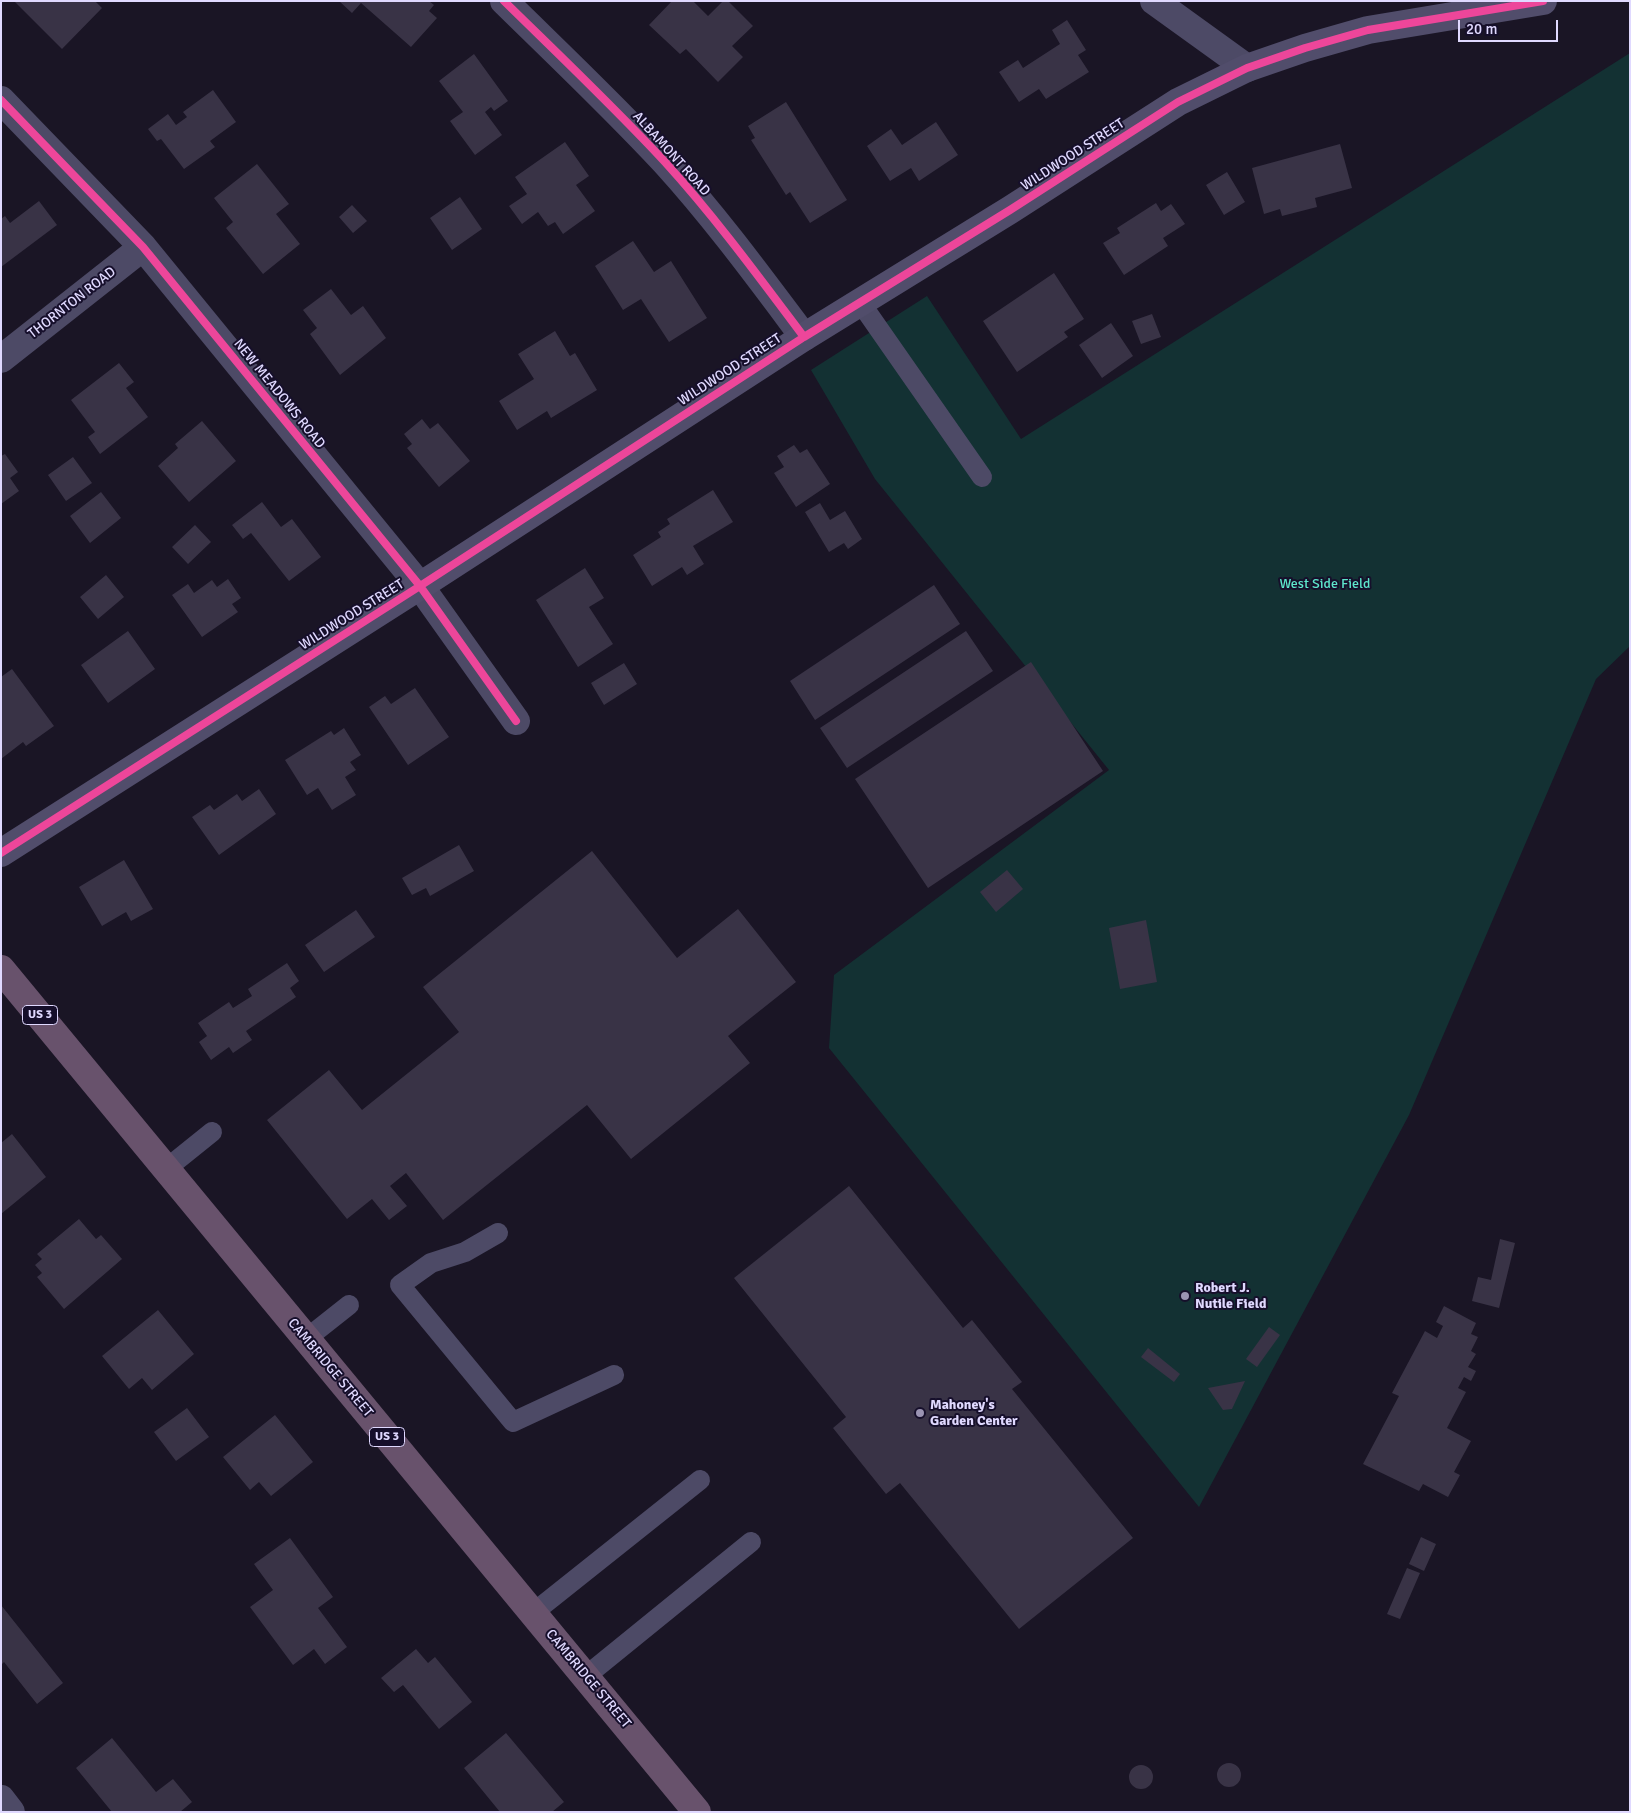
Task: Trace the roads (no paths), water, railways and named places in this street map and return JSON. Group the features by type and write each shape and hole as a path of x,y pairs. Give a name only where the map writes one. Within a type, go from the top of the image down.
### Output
{"highway":[{"name":"CAMBRIDGE STREET","path":"1,969 697,1812"}],"street":[{"name":"ALBAMONT ROAD","path":"504,1 583,78 665,163 738,250 804,337"},
{"path":"1154,1 1247,68"},
{"name":"WILDWOOD STREET","path":"1,853 420,586 804,337 1010,210 1178,102 1247,68 1305,48 1368,30 1544,1"},
{"name":"NEW MEADOWS ROAD","path":"1,100 143,247 420,586 516,721"},
{"name":"THORNTON ROAD","path":"1,359 143,247"},
{"path":"1,1800 11,1812"}],"lane":[{"path":"860,302 982,477"},
{"path":"166,1168 212,1132"},
{"path":"498,1233 465,1252 431,1263 400,1285 514,1422 614,1375"},
{"path":"306,1339 349,1305"},
{"path":"533,1613 700,1480"},
{"path":"586,1676 751,1542"}],"place":[{"name":"Robert J. Nutile Field","path":"1185,1296"},
{"name":"Mahoney's Garden Center","path":"920,1413"}],"park label":[{"name":"West Side Field","path":"1325,584"}]}
